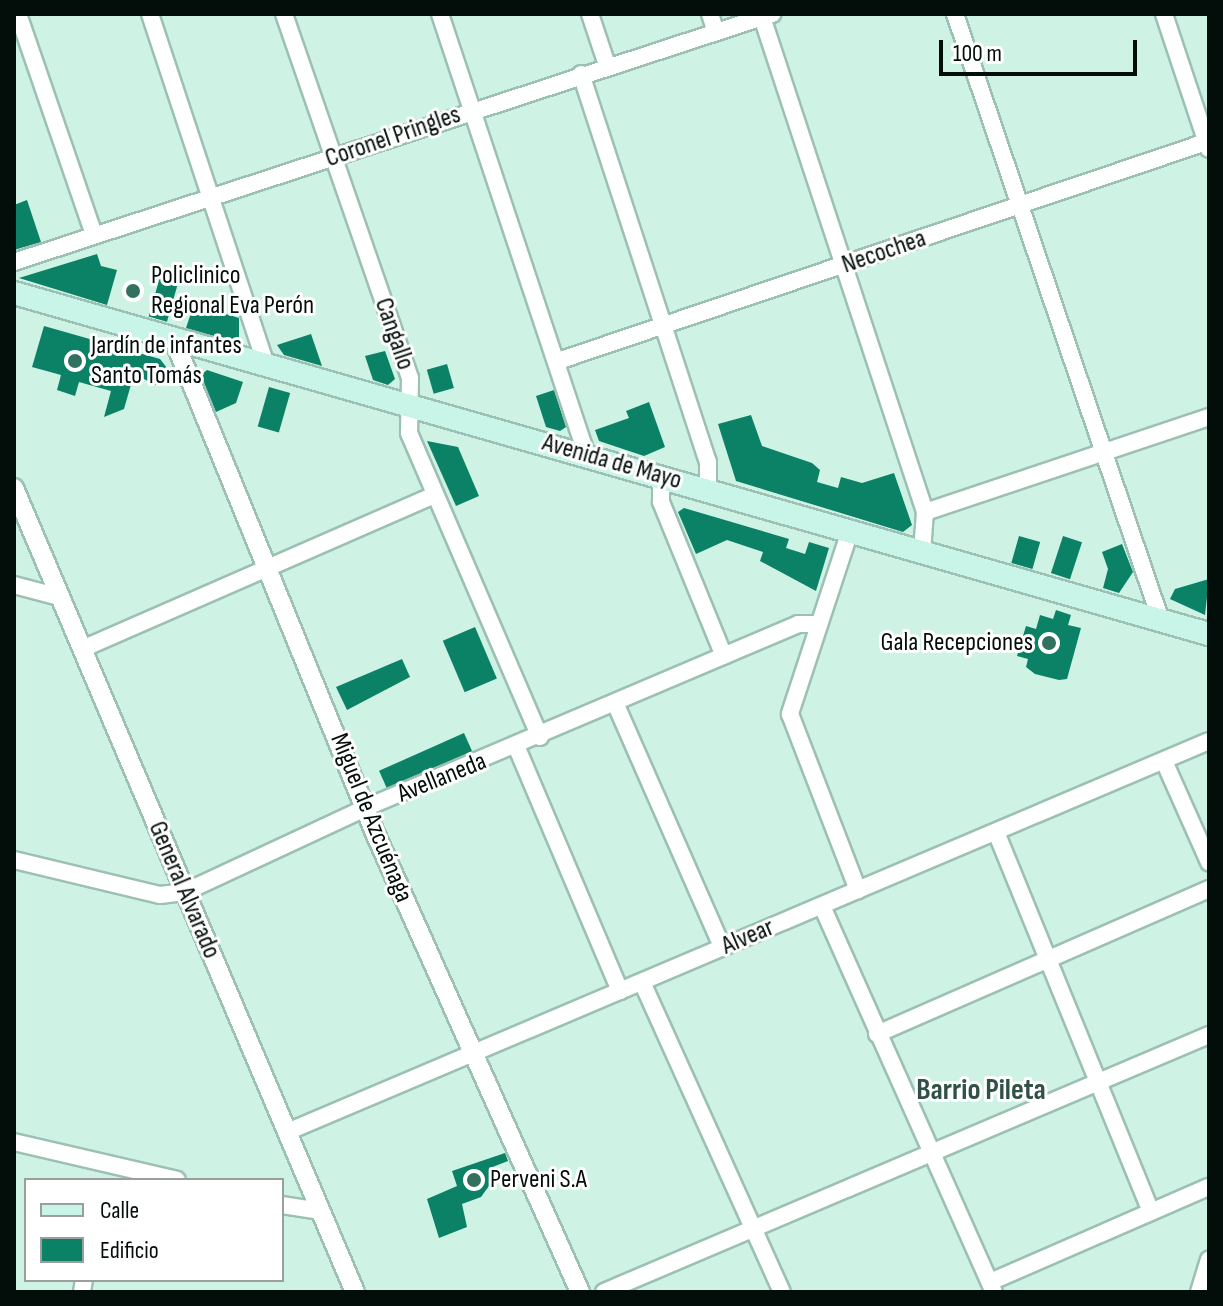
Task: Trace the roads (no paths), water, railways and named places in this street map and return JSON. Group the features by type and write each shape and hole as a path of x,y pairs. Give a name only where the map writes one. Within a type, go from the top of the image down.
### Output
{"main road":[{"name":"Avenida de Mayo","path":"14,293 1209,634"}],"street":[{"path":"18,14 94,235"},
{"path":"150,14 266,365"},
{"name":"Cangallo","path":"284,14 410,378 409,433 540,737"},
{"path":"440,14 587,455"},
{"path":"590,14 607,65"},
{"path":"710,14 716,32"},
{"path":"955,14 1161,621"},
{"path":"1164,14 1208,144"},
{"path":"767,16 840,267 925,512 922,552"},
{"name":"Coronel Pringles","path":"14,262 607,65 767,16"},
{"path":"581,74 708,462 708,490"},
{"name":"Necochea","path":"558,361 1208,144"},
{"name":"Miguel de Azcuénaga","path":"174,340 269,566 365,808 470,1052 580,1292"},
{"path":"925,512 1209,417"},
{"path":"661,476 661,502 724,656"},
{"name":"General Alvarado","path":"14,488 355,1292"},
{"path":"82,649 434,495"},
{"path":"850,531 791,723 858,890"},
{"path":"14,585 59,597"},
{"name":"Avellaneda","path":"14,860 160,895 185,892 365,808 517,748 798,624 819,624"},
{"path":"616,705 722,947"},
{"name":"Alvear","path":"287,1132 1209,741"},
{"path":"517,748 620,991"},
{"path":"1164,761 1209,862"},
{"path":"996,832 1045,961 1151,1212"},
{"path":"877,1034 1209,889"},
{"path":"822,906 992,1287 1209,1187"},
{"path":"642,982 782,1292"},
{"path":"604,1292 1209,1035"},
{"path":"14,1142 110,1172 160,1178"},
{"path":"284,1205 320,1211"},
{"path":"1199,1292 1209,1260"}],"place":[{"name":"Policlinico Regional Eva Perón","path":"133,291"},
{"name":"Jardín de infantes Santo Tomás","path":"75,361"},
{"name":"Gala Recepciones","path":"1049,643"},
{"name":"Perveni S.A","path":"474,1180"}],"district":[{"name":"Barrio Pileta","path":"981,1090"}]}
